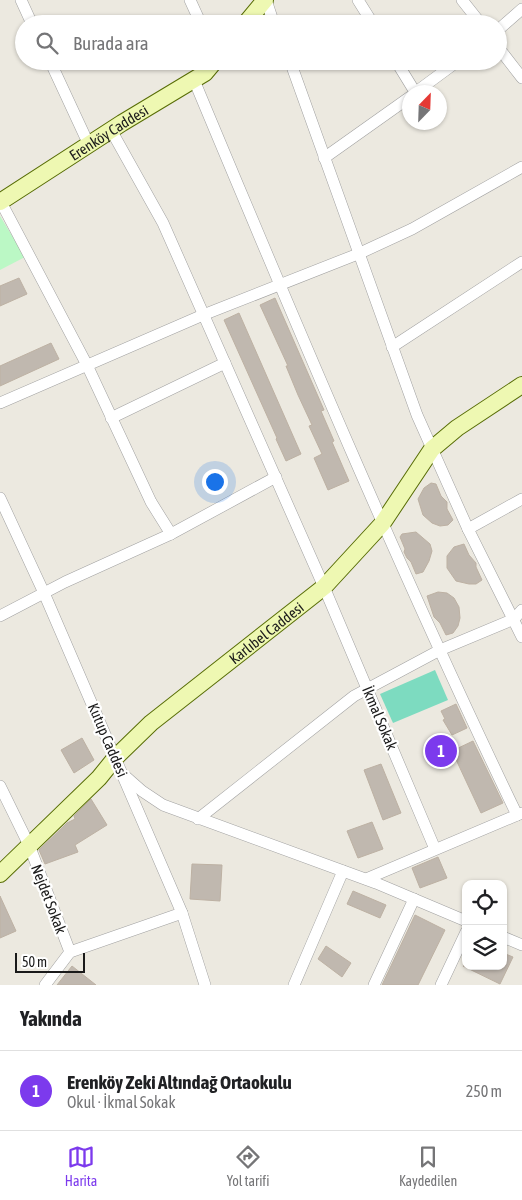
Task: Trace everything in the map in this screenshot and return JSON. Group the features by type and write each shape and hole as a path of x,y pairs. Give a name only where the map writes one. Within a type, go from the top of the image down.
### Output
{"street":[{"path":"21,0 28,15"},
{"path":"190,0 198,15"},
{"path":"252,15 265,0 271,15"},
{"path":"358,0 367,15"},
{"path":"462,0 474,15"},
{"path":"507,22 522,10"},
{"path":"507,59 522,78"},
{"path":"54,70 89,145"},
{"name":"Erenköy Caddesi","path":"0,202 208,70"},
{"path":"293,70 417,415 468,529 522,637"},
{"path":"402,70 411,85"},
{"path":"425,85 446,70"},
{"path":"194,80 382,524 464,704 520,814 366,880"},
{"path":"324,158 402,103"},
{"name":"İkmal Sokak","path":"111,130 163,223 324,587 435,849"},
{"path":"0,403 203,315 358,254 412,229 522,167"},
{"path":"0,202 87,365 152,502 171,534"},
{"path":"392,347 522,262"},
{"path":"111,418 225,363"},
{"name":"Karlıbel Caddesi","path":"0,874 99,778 116,757 151,723 324,587 382,524 432,450 457,428 522,385"},
{"path":"0,616 44,593 171,534 276,477"},
{"name":"Kutup Caddesi","path":"0,498 116,757 182,913 205,985"},
{"path":"468,529 522,499"},
{"path":"198,819 354,696 440,650 514,619 522,610"},
{"path":"122,773 142,791 163,805 366,880 462,919"},
{"name":"Nejdet Sokak","path":"0,786 29,845 70,952"},
{"path":"294,985 342,871"},
{"path":"374,985 414,899"},
{"path":"45,985 70,952 182,913"},
{"path":"507,939 522,945"},
{"path":"441,985 462,940"}],"green space":[{"path":"0,216 25,257 0,270"},
{"path":"435,670 448,700 393,723 380,694"}],"building":[{"path":"19,278 27,294 0,306 0,286"},
{"path":"275,298 324,410 321,411 349,481 328,490 314,458 322,454 309,426 312,425 260,305"},
{"path":"239,313 301,454 286,461 224,320"},
{"path":"51,343 59,359 0,386 0,366"},
{"path":"431,483 436,484 441,496 447,502 447,509 453,520 448,525 440,526 432,523 423,515 418,499 424,488"},
{"path":"416,532 430,544 432,551 423,572 416,574 404,552 405,549 400,537 402,534"},
{"path":"464,544 469,555 476,563 482,580 476,584 456,581 447,568 447,556 454,547"},
{"path":"438,592 447,593 454,598 459,607 460,618 458,626 453,633 446,635 440,623 434,617 427,596"},
{"path":"456,704 467,728 452,735 443,720 445,719 441,711"},
{"path":"82,738 94,760 74,773 61,750"},
{"path":"473,741 503,803 481,813 452,751"},
{"path":"381,764 401,813 383,820 364,770"},
{"path":"91,799 107,825 75,845 78,852 45,864 39,850 67,823 75,819 74,816"},
{"path":"372,822 383,849 358,858 347,831"},
{"path":"438,857 447,878 420,888 412,868"},
{"path":"192,864 222,865 220,901 190,899"},
{"path":"353,891 386,905 380,918 347,904"},
{"path":"0,896 16,931 0,938"},
{"path":"415,915 445,930 418,985 382,985"},
{"path":"326,946 351,963 342,977 318,959"},
{"path":"507,955 513,957 507,969"},
{"path":"72,966 96,985 57,985"},
{"path":"471,970 507,970 500,984"}],"place":[{"name":"Erenköy Zeki Altındağ Ortaokulu","path":"441,751"}]}
